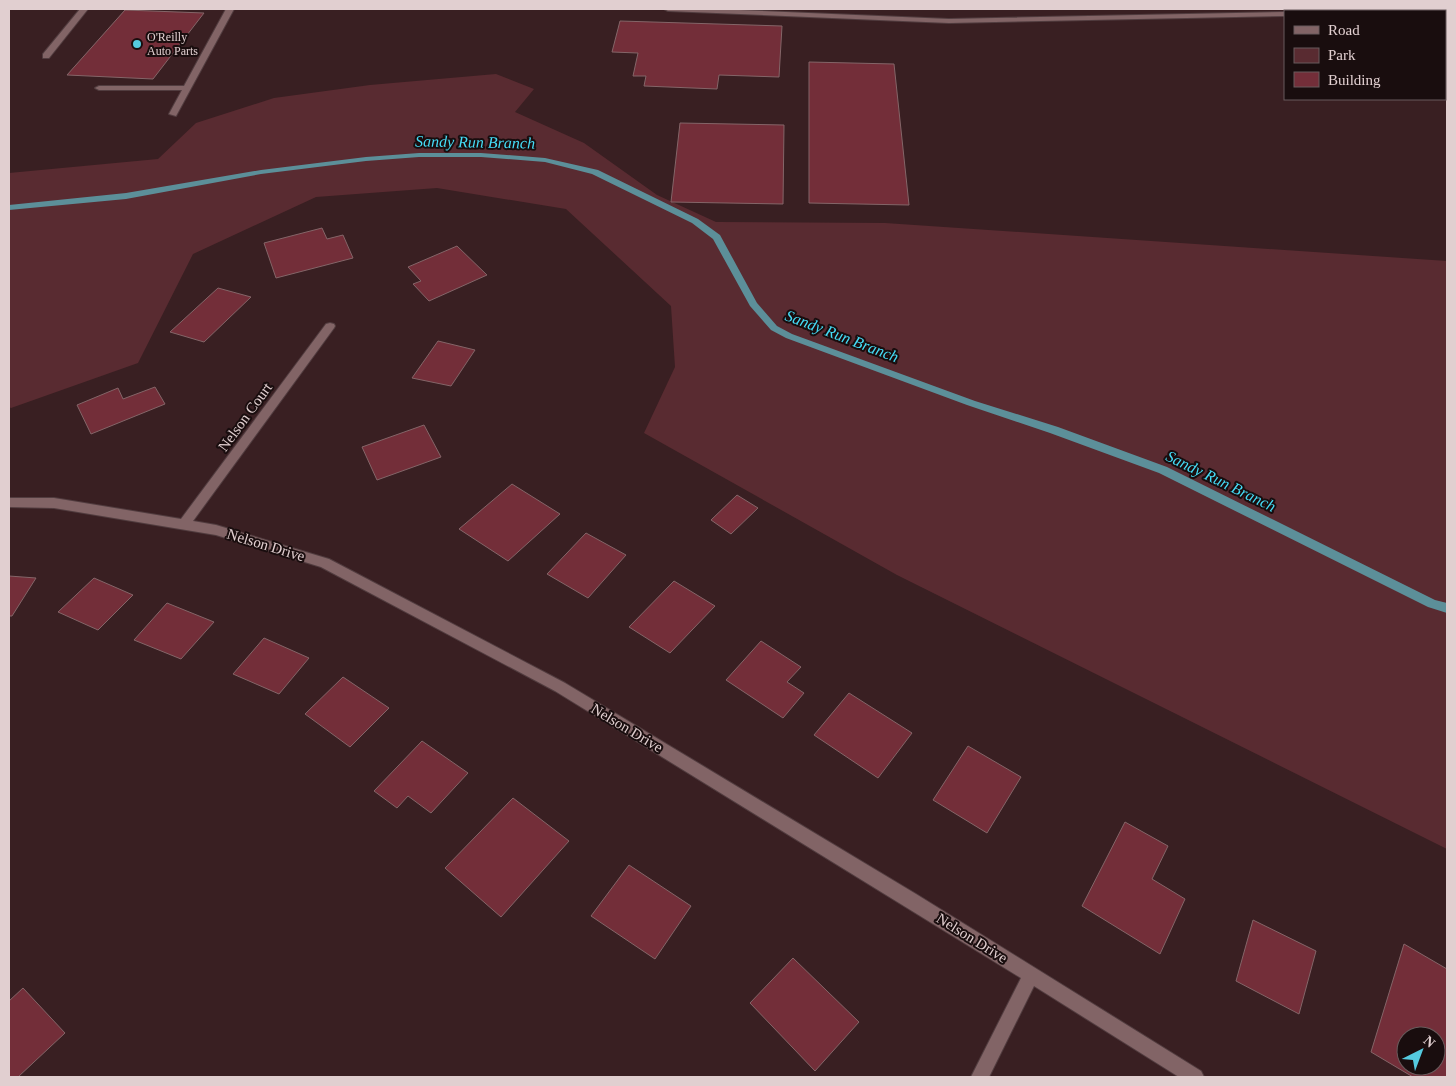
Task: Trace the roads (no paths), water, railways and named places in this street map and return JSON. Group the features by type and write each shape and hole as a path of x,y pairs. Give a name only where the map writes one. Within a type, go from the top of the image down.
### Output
{"street":[{"path":"46,56 84,9"},
{"path":"173,114 230,9"},
{"path":"668,9 949,21 1284,14"},
{"path":"99,88 187,88"},
{"name":"Nelson Court","path":"184,525 330,326"},
{"name":"Nelson Drive","path":"9,503 54,503 216,530 324,563 371,586 560,687 910,899 1195,1077"},
{"path":"980,1077 1031,975"}],"waterway":[{"name":"Sandy Run Branch","path":"9,208 126,196 261,172 366,159 419,155 481,155 545,160 595,172 695,221 717,237 753,304 774,328 789,336 971,403 1054,430 1163,470 1432,604 1447,608"}],"place":[{"name":"O'Reilly Auto Parts","path":"137,44"}]}
